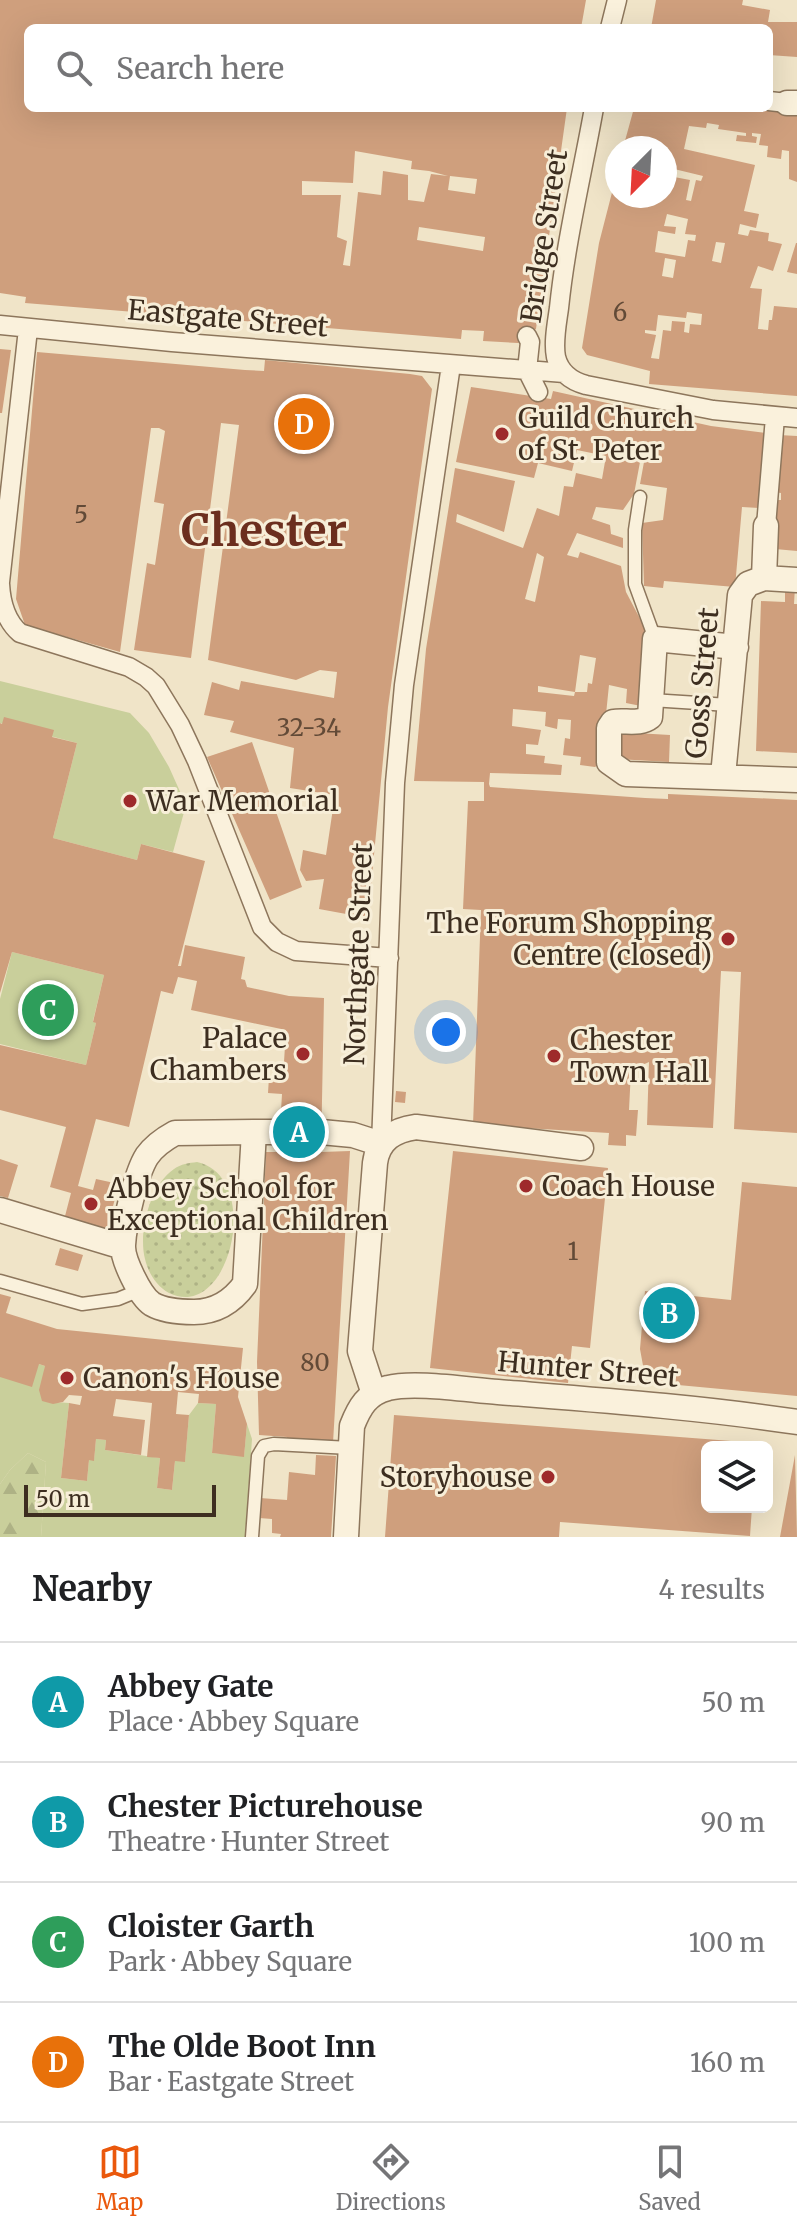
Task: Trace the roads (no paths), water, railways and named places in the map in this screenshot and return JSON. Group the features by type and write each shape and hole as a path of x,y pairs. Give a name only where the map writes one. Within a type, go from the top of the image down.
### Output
{"street":[{"path":"611,24 617,0"},
{"name":"Bridge Street","path":"564,373 556,357 556,337 564,257 593,112"},
{"name":"Eastgate Street","path":"0,325 564,373 574,382 586,385 713,410 797,418"},
{"path":"28,329 0,583 3,612 20,633 129,667 156,686 197,761 262,927 277,942 296,951 389,958"},
{"path":"527,336 530,342 527,370 538,392"},
{"name":"Northgate Street","path":"374,1394 360,1351 376,1152 381,1144 395,783 404,685 451,365"},
{"path":"775,417 764,578 797,580"},
{"name":"Goss Street","path":"723,776 740,595 748,584 764,578"},
{"path":"736,647 655,639 650,717 647,720 613,722 609,728 609,762 626,774 797,780"},
{"path":"321,1132 353,1135 381,1144 401,1129 416,1127 581,1148"},
{"path":"266,1132 245,1284 232,1299 209,1312 186,1312 150,1303 125,1259 123,1247 140,1172 154,1147 175,1133 266,1132"},
{"path":"0,1210 123,1247"},
{"name":"Hunter Street","path":"374,1394 396,1386 430,1387 679,1407 797,1422"},
{"path":"346,1537 352,1426 358,1409 374,1394"}],"lane":[{"path":"640,497 635,530 635,584 655,639"},
{"path":"651,700 729,705"},
{"path":"0,1281 82,1304 118,1299 140,1290"},
{"path":"252,1537 258,1456 264,1446 350,1448"}],"water":[{"path":"40,991 62,996 57,1019 35,1014"}],"tunnel":[{"path":"278,1132 321,1132"}],"place":[{"name":"The Olde Boot Inn","path":"304,424"},
{"name":"Guild Church of St. Peter","path":"502,434"},
{"name":"War Memorial","path":"130,801"},
{"name":"The Forum Shopping Centre (closed)","path":"728,939"},
{"name":"Cloister Garth","path":"48,1010"},
{"name":"Palace Chambers","path":"303,1054"},
{"name":"Chester Town Hall","path":"554,1056"},
{"name":"Abbey Gate","path":"299,1132"},
{"name":"Coach House","path":"526,1186"},
{"name":"Abbey School for Exceptional Children","path":"91,1204"},
{"name":"Chester Picturehouse","path":"669,1313"},
{"name":"Canon's House","path":"67,1378"},
{"name":"Storyhouse","path":"548,1477"}],"district":[{"name":"Chester","path":"264,530"}]}
